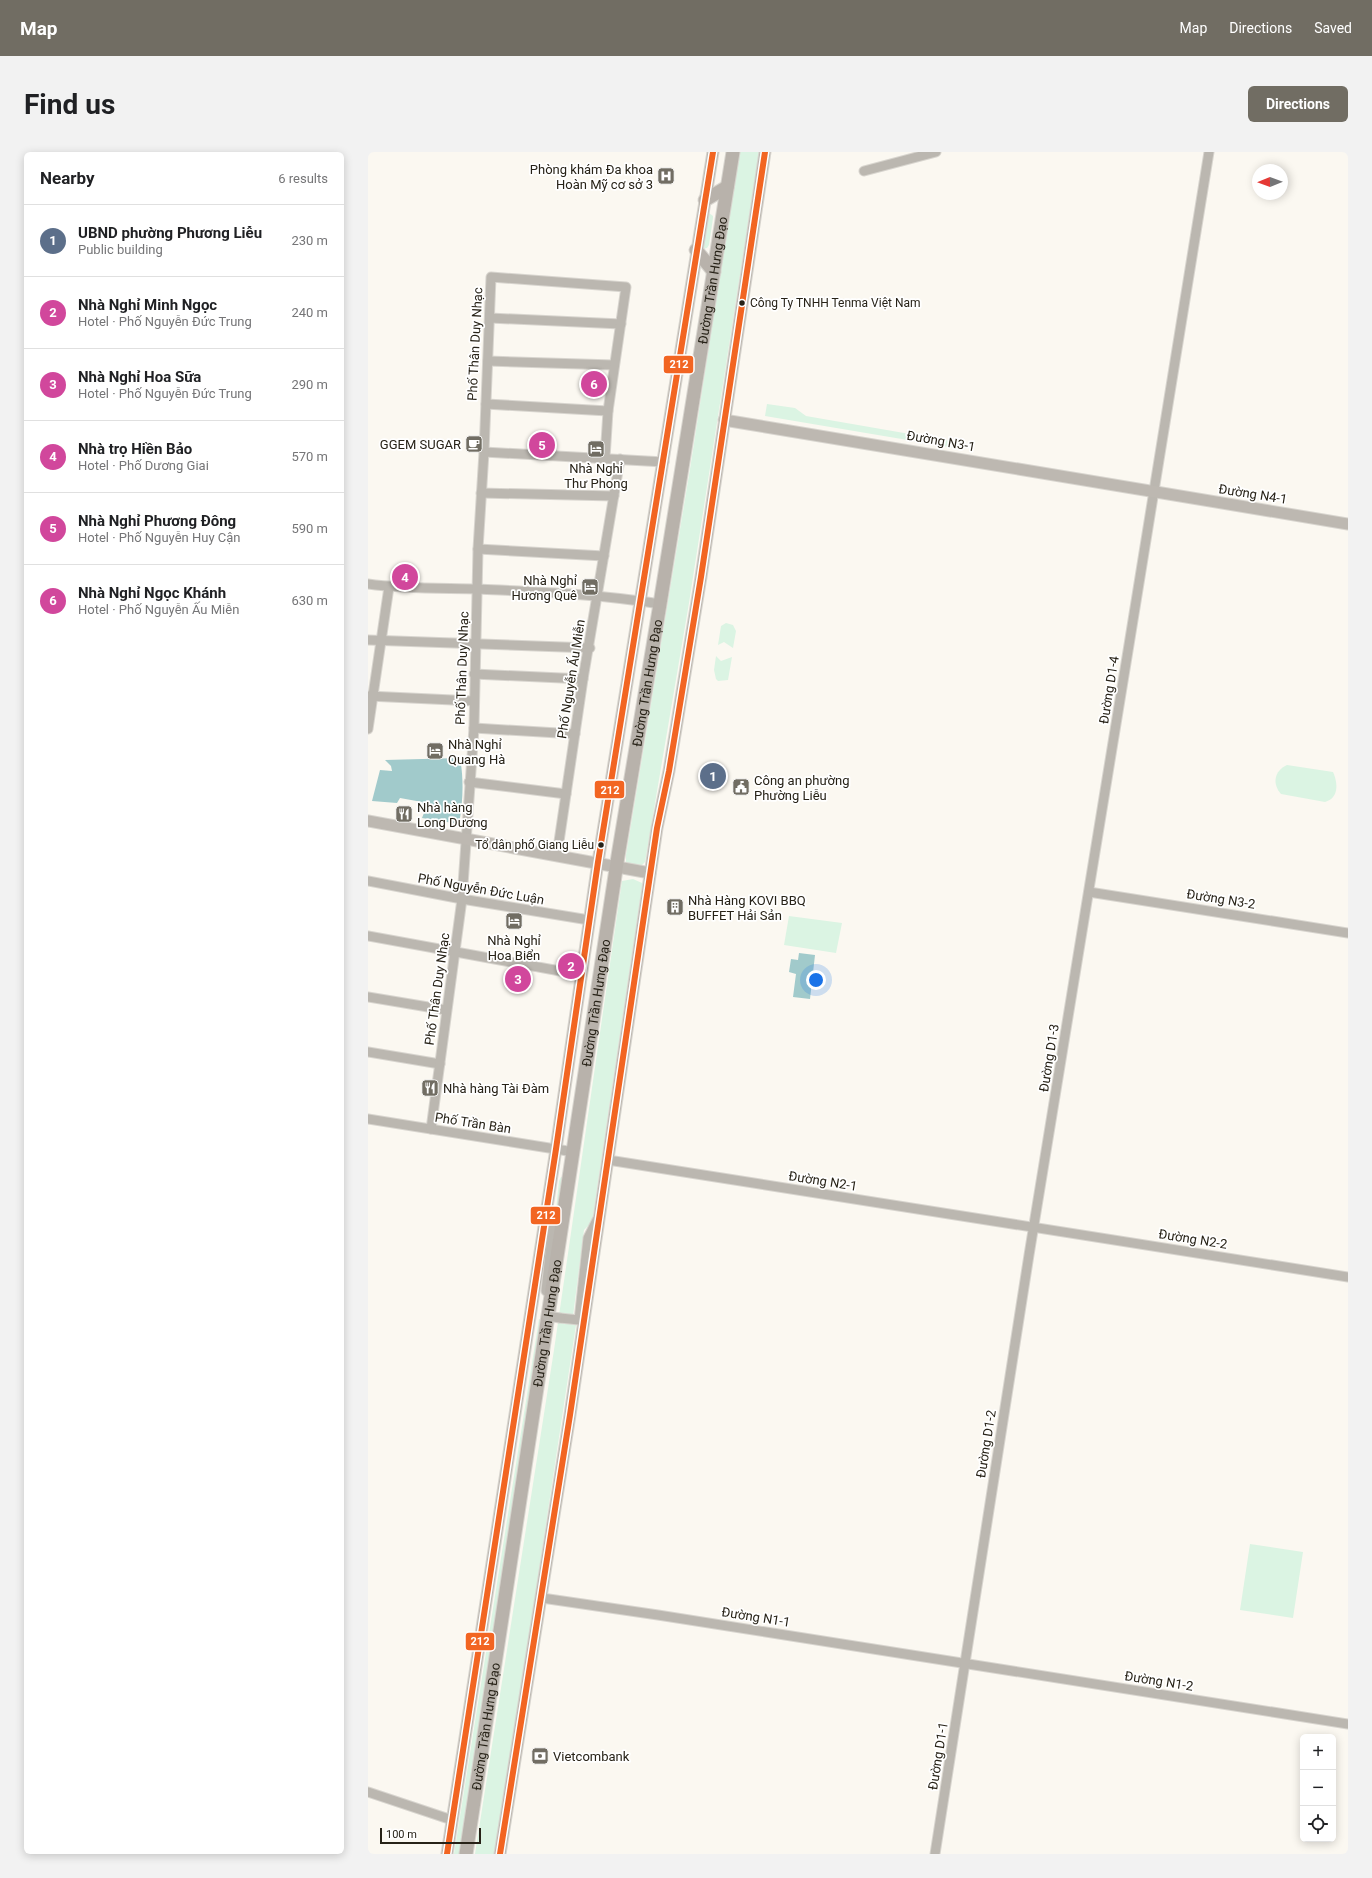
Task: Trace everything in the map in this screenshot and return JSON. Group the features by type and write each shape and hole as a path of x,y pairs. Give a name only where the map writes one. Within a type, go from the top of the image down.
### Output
{"highway":[{"name":"Đường Trần Hưng Đạo","path":"466,1854 574,1152 616,867 714,272 732,152"},
{"path":"705,200 727,187"},
{"path":"696,250 714,272"}],"main road":[{"name":"Đường Trần Hưng Đạo","path":"447,1854 556,1149 598,862 713,152"},
{"path":"500,1854 542,1598 650,873 701,577 765,152"},
{"name":"Đường N3-1","path":"724,420 1154,491"},
{"name":"Đường N4-1","path":"1154,491 1348,524"},
{"path":"368,821 466,840 598,862 650,873"}],"street":[{"path":"864,171 936,152"},
{"name":"Đường D1-4","path":"1089,892 1209,152"},
{"name":"Phố Thân Duy Nhạc","path":"431,1129 462,899 469,782 474,728 474,674 478,589 478,549 484,452 491,277 626,287 621,324"},
{"path":"490,318 621,324 608,411 605,458"},
{"path":"488,361 614,365"},
{"path":"486,404 608,411"},
{"path":"484,452 664,462"},
{"name":"Phố Nguyễn Ấu Miễn","path":"557,855 583,679 590,648 620,459"},
{"path":"481,493 614,496"},
{"path":"478,549 604,556"},
{"path":"368,584 389,587 478,589 597,597 660,604"},
{"path":"368,729 370,697 382,641 389,587"},
{"path":"368,640 590,648"},
{"path":"474,674 583,679"},
{"path":"370,697 474,701"},
{"path":"474,728 575,734"},
{"path":"469,782 566,794"},
{"name":"Phố Nguyễn Đức Luận","path":"368,881 462,899 589,920"},
{"name":"Đường N3-2","path":"1089,892 1348,933"},
{"name":"Đường D1-3","path":"1034,1228 1089,892"},
{"path":"368,936 582,975"},
{"path":"368,997 446,1010"},
{"path":"368,1052 440,1064"},
{"name":"Phố Trần Bàn","path":"368,1119 574,1152"},
{"name":"Đường N2-1","path":"608,1160 1034,1228"},
{"path":"546,1209 553,1225 542,1315 579,1320 588,1238 598,1219"},
{"name":"Đường N2-2","path":"1034,1228 1348,1277"},
{"name":"Đường D1-2","path":"967,1663 996,1459 1034,1228"},
{"name":"Đường N1-1","path":"542,1598 967,1663"},
{"name":"Đường N1-2","path":"967,1663 1348,1724"},
{"name":"Đường D1-1","path":"935,1854 967,1663"},
{"path":"368,1792 452,1820"}],"green space":[{"path":"739,152 759,152 689,603 645,862 642,865 626,863 626,855 690,469"},
{"path":"709,213 713,216 713,218 709,245 707,248 703,249 704,216"},
{"path":"767,404 795,408 806,416 956,442 963,447 961,449 765,416"},
{"path":"726,623 733,625 736,631 733,648 724,642 718,645 721,626"},
{"path":"716,656 721,661 732,657 728,680 718,681 716,679 714,670"},
{"path":"1287,765 1333,772 1336,781 1335,794 1330,800 1325,802 1281,794 1276,786 1276,778 1279,771"},
{"path":"633,879 642,883 642,886 592,1222 584,1230 572,1324 576,1325 513,1742 494,1854 475,1854 554,1350 622,881"},
{"path":"789,916 842,923 836,953 784,945"},
{"path":"561,1177 564,1177 558,1219 555,1219 559,1181"},
{"path":"539,1319 544,1320 459,1854 454,1854"},
{"path":"1250,1544 1303,1552 1293,1618 1240,1610"}],"water":[{"path":"460,758 462,791 459,824 422,818 426,808 422,808 422,802 400,798 397,803 372,801 380,770 392,771 391,766 385,760"},
{"path":"799,953 815,955 810,999 793,997 796,974 789,972 791,959 798,960"}],"transit line":[{"name":"212","path":"447,1854 556,1149 598,862 713,152"},
{"name":"212","path":"500,1854 570,1415 657,828 669,771 701,577 765,152"}],"place":[{"name":"Phòng khám Đa khoa Hoàn Mỹ cơ sở 3","path":"666,176"},
{"name":"Công Ty TNHH Tenma Việt Nam","path":"742,303"},
{"name":"Nhà Nghỉ Ngọc Khánh","path":"594,384"},
{"name":"GGEM SUGAR","path":"474,444"},
{"name":"Nhà Nghỉ Phương Đông","path":"542,445"},
{"name":"Nhà Nghỉ Thư Phong","path":"596,449"},
{"name":"Nhà trọ Hiền Bảo","path":"405,577"},
{"name":"Nhà Nghỉ Hương Quê","path":"590,587"},
{"name":"Nhà Nghỉ Quang Hà","path":"435,751"},
{"name":"UBND phường Phương Liễu","path":"713,776"},
{"name":"Công an phường Phường Liễu","path":"741,787"},
{"name":"Nhà hàng Long Dương","path":"404,814"},
{"name":"Tổ dân phố Giang Liễu","path":"601,845"},
{"name":"Nhà Hàng KOVI BBQ BUFFET Hải Sản","path":"675,907"},
{"name":"Nhà Nghỉ Hoa Biển","path":"514,921"},
{"name":"Nhà Nghỉ Minh Ngọc","path":"571,966"},
{"name":"Nhà Nghỉ Hoa Sữa","path":"518,979"},
{"name":"Nhà hàng Tài Đàm","path":"430,1088"},
{"name":"Vietcombank","path":"540,1756"}]}
